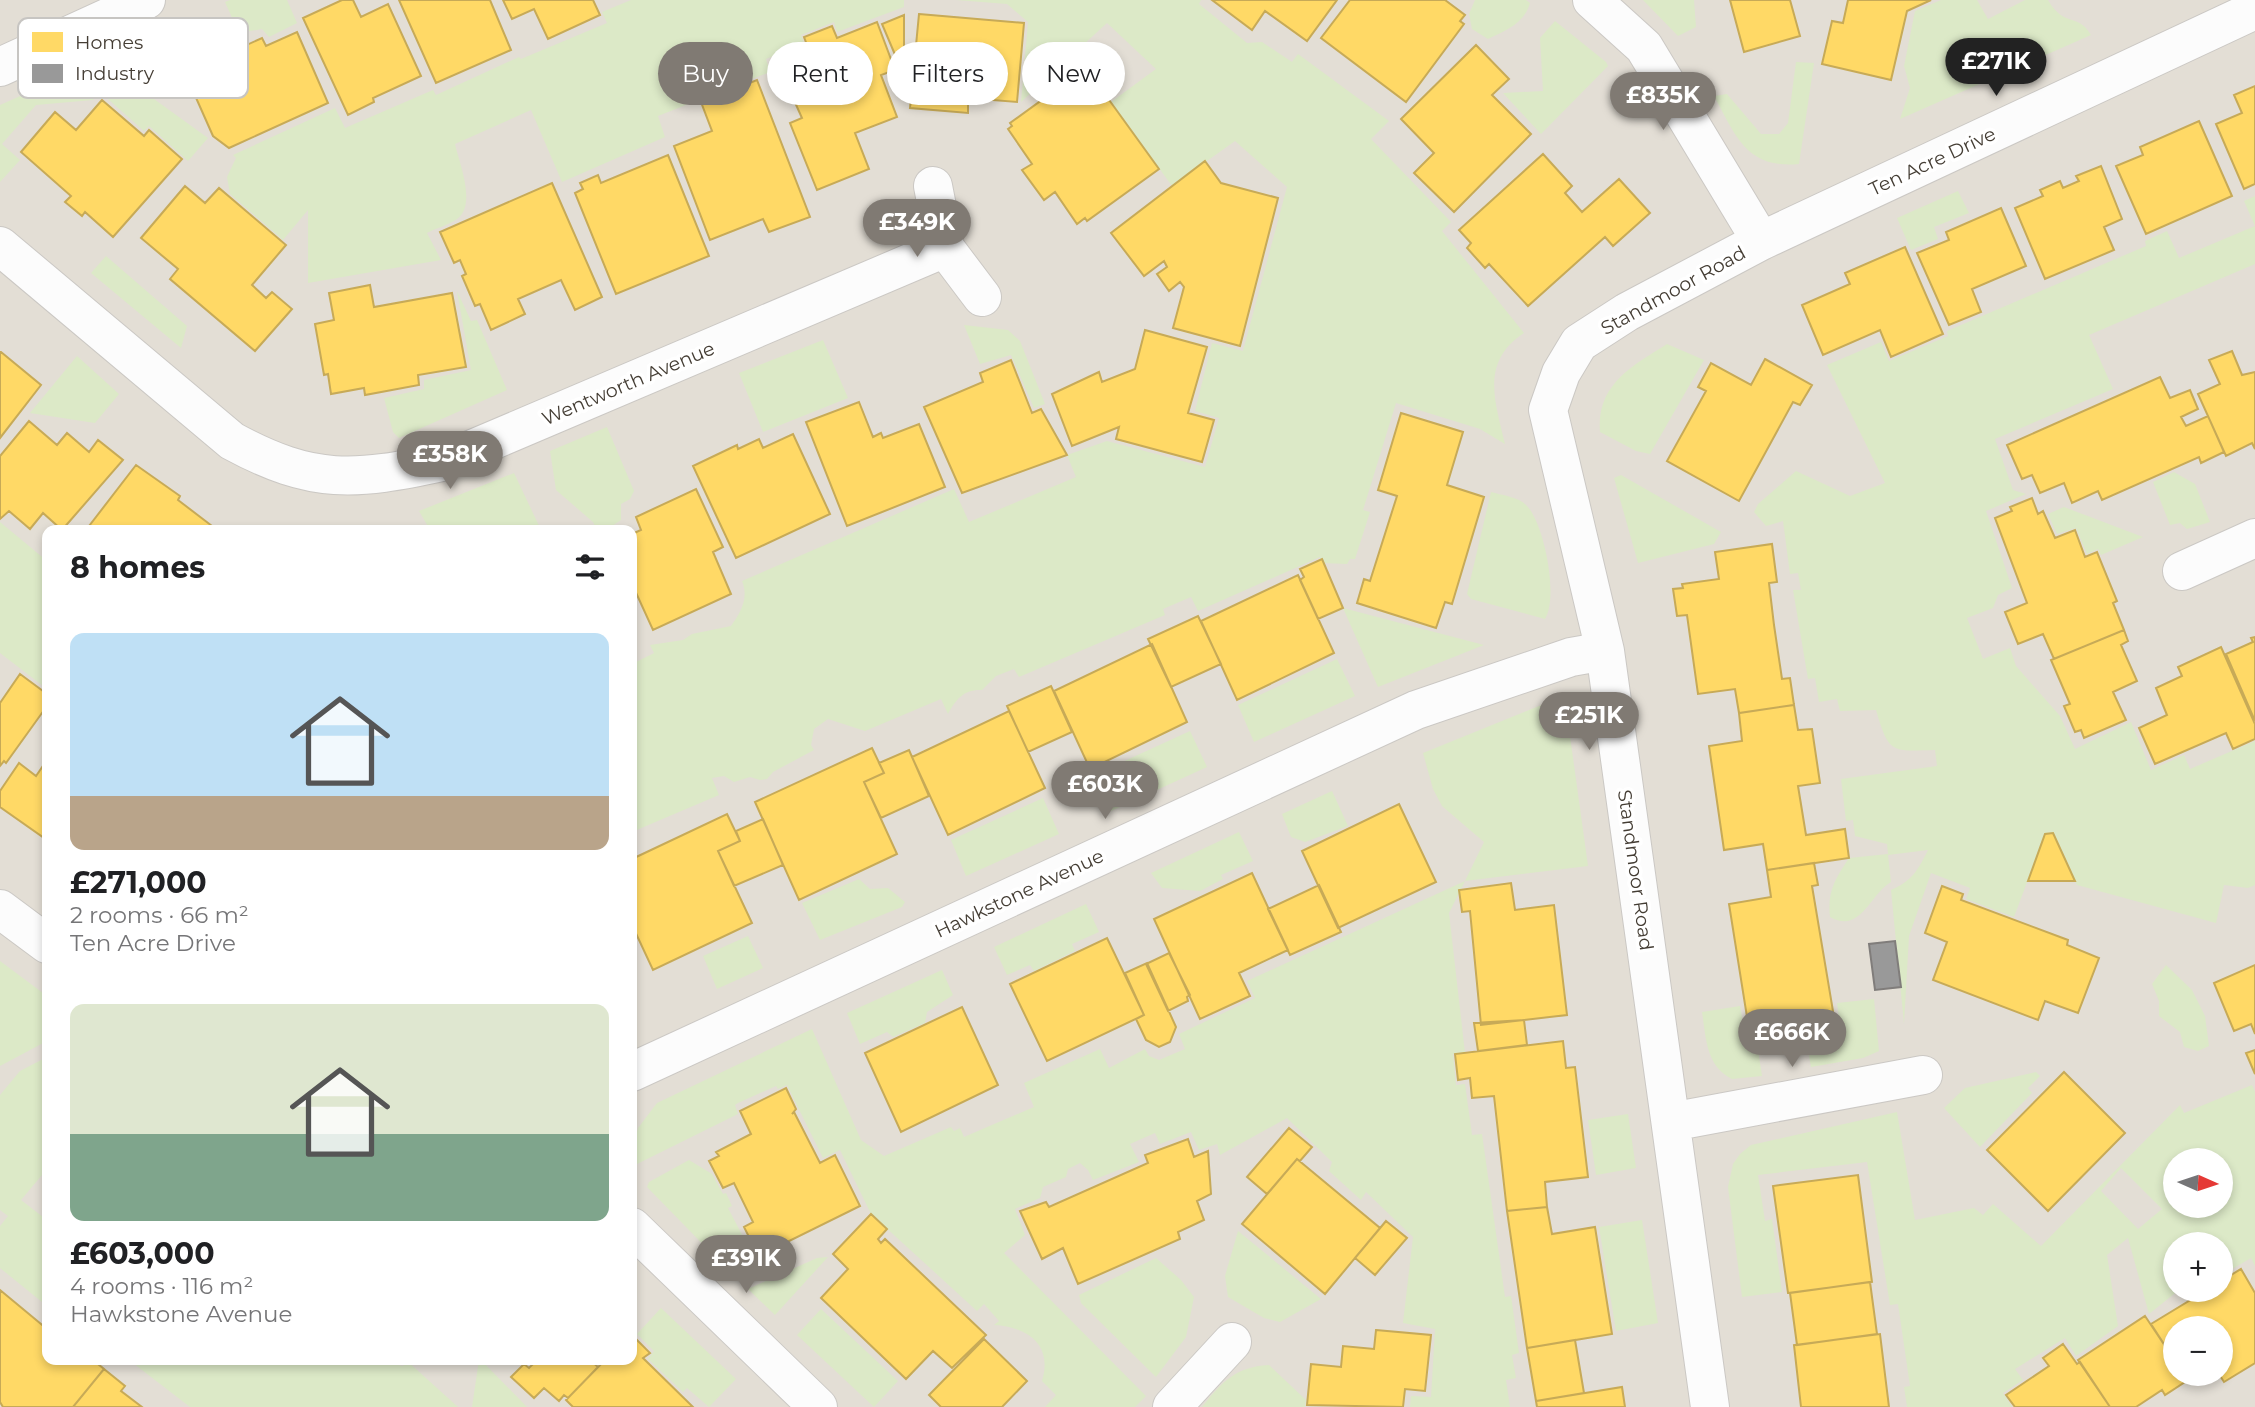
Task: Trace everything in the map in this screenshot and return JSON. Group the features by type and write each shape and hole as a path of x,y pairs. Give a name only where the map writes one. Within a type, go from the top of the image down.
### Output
{"street":[{"path":"106,18 146,0"},
{"path":"1592,0 1644,47 1761,241"},
{"name":"Ten Acre Drive","path":"1761,241 2255,10"},
{"path":"0,66 18,58"},
{"path":"933,186 945,248 982,297"},
{"name":"Standmoor Road","path":"1710,1407 1605,651 1548,410 1561,373 1579,344 1627,312 1761,241"},
{"name":"Wentworth Avenue","path":"0,246 232,441 262,457 295,469 360,478 442,462 945,248"},
{"path":"2182,571 2255,538"},
{"name":"Hawkstone Avenue","path":"637,1070 1416,710 1570,656 1605,651"},
{"path":"0,909 42,940"},
{"path":"1671,1122 1923,1075"},
{"path":"637,1232 818,1407"},
{"path":"1172,1407 1232,1342"}],"shaded area":[{"path":"0,0 2255,0 2255,1407 0,1407"}],"green space":[{"path":"287,0 297,23 269,37 262,29 248,31 248,18 232,18 225,2"},
{"path":"631,0 904,0 904,7 837,32 834,22 801,35 804,42 767,42 767,73 753,79 753,42 658,42 658,105 686,105 658,116 665,137 562,182 531,110 455,144 465,183 466,204 457,219 427,233 441,260 308,283 308,210 283,240 230,194 227,177 236,158 233,155 335,108 345,128 433,90 436,95 519,57 521,59 607,23 602,12"},
{"path":"956,0 1201,0 1199,4 1247,43 1262,42 1292,62 1298,54 1389,121 1371,139 1451,222 1442,231 1524,333 1510,344 1496,370 1495,398 1505,444 1480,429 1396,403 1363,510 1370,512 1355,559 1350,559 1347,564 1322,563 1320,557 1198,611 1191,597 1163,609 1165,615 1019,677 1014,669 996,676 982,690 970,691 961,696 948,714 941,699 865,731 828,719 814,729 811,745 814,750 773,772 767,779 750,777 734,782 724,776 712,778 719,795 637,830 637,662 654,653 650,645 683,640 692,634 731,626 743,605 745,593 742,581 954,489 969,522 1076,477 1067,455 1107,441 1205,467 1219,418 1195,411 1212,343 1243,351 1287,187 1235,141 1172,186 1113,105 1125,105 1125,92 1156,69 1107,23 1086,42 1026,42 1028,22 1007,4"},
{"path":"1475,0 1526,0 1530,3 1519,21 1488,39 1472,29 1469,14"},
{"path":"1643,0 1694,0 1696,27 1678,36"},
{"path":"1941,0 1977,0 1988,19 2025,0 2048,0 2060,14 2081,24 2091,35 1900,119 1910,88 1904,66 1915,11"},
{"path":"1555,21 1608,66 1541,134 1503,93 1543,91 1540,38"},
{"path":"1796,62 1814,63 1799,164 1766,161 1745,147 1714,96 1727,94 1761,134 1779,134 1788,123"},
{"path":"18,97 95,98 36,105 2,144 20,160 0,182 0,105"},
{"path":"107,98 153,98 208,138 188,161 149,126 144,131"},
{"path":"1958,191 1969,213 1934,227 1938,239 1911,250 1897,218"},
{"path":"2255,196 2255,226 2244,201"},
{"path":"2255,226 2255,264 2089,335 2113,389 1995,439 2013,490 2026,494 1986,511 2012,588 1998,595 1993,608 1967,618 1983,659 2010,648 2016,666 2060,716 2075,749 2131,722 2151,770 2184,755 2190,769 2255,741 2255,885 2248,888 2224,885 2216,923 2077,885 2052,833 2045,834 2014,917 1966,899 1970,888 1931,873 1909,936 1904,1024 1891,890 1914,874 1928,850 1888,855 1891,882 1864,911 1850,921 1830,917 1833,886 1849,858 1888,854 1887,844 1855,836 1853,820 1846,821 1841,779 1937,766 1935,750 1901,750 1894,747 1885,735 1876,710 1840,711 1837,699 1819,702 1815,678 1808,679 1793,590 1801,590 1798,573 1790,574 1783,521 1766,526 1754,512 1758,504 1796,471 1850,496 1885,483 1827,365 1881,342 1889,361 1948,336 1947,331 2146,246 2145,241 2167,231 2179,258"},
{"path":"106,256 187,326 181,348 91,273"},
{"path":"457,291 471,321 477,320 507,390 399,438 393,432 384,398 424,389 424,380 471,370"},
{"path":"964,325 1008,330 1020,341 1045,404 1034,408 1011,355 980,364"},
{"path":"823,340 848,398 763,432 739,373"},
{"path":"1667,344 1704,360 1650,454 1636,451 1600,432 1600,416 1604,402 1610,389 1629,369"},
{"path":"77,356 119,394 95,423 30,413"},
{"path":"607,427 634,491 630,499 621,504 621,520 614,525 594,525 556,490 550,451"},
{"path":"2174,472 2195,484 2210,522 2187,529 2180,523 2170,525 2153,482"},
{"path":"514,473 539,525 427,525 419,511"},
{"path":"1621,475 1721,532 1714,544 1638,563 1614,478"},
{"path":"1491,492 1523,502 1539,527 1550,578 1549,608 1545,619 1471,599 1467,594"},
{"path":"2064,507 2143,537 2101,555 2098,549 2087,554 2076,528 2057,534 2048,514"},
{"path":"0,522 42,557 42,685 0,653"},
{"path":"1343,608 1484,645 1378,687"},
{"path":"1337,659 1355,696 1254,742 1238,705"},
{"path":"1544,704 1561,708 1569,729 1588,866 1465,881 1484,842 1442,806 1433,789 1423,753"},
{"path":"1190,731 1207,767 1111,811 1094,775"},
{"path":"1332,791 1348,826 1305,842 1291,837 1282,814"},
{"path":"1043,798 1059,834 966,876 951,840"},
{"path":"1239,832 1253,861 1221,875 1223,879 1200,891 1162,888 1151,873"},
{"path":"859,879 870,889 888,888 905,902 902,907 820,940 802,903"},
{"path":"1465,881 1449,913 1465,1053 1453,1054 1456,1085 1465,1084 1472,1135 1482,1134 1505,1297 1511,1296 1519,1353 1512,1355 1516,1378 1506,1380 1510,1407 1410,1407 1411,1396 1431,1397 1435,1329 1403,1323 1413,1237 1366,1192 1361,1200 1329,1171 1332,1162 1287,1118 1220,1155 1217,1144 1199,1150 1191,1132 1160,1144 1155,1133 1130,1144 1139,1162 1093,1180 1088,1170 1080,1163 1068,1169 1066,1177 1043,1187 1040,1198 1015,1209 1025,1235 1004,1253 1146,1396 1135,1407 1045,1407 1056,1395 1042,1381 1044,1357 1035,1340 1017,1330 994,1325 999,1321 984,1304 977,1311 871,1214 840,1150 823,1158 787,1085 778,1089 776,1086 738,1103 735,1105 738,1114 637,1164 638,1128 657,1103 812,1029 861,1140 884,1156 951,1127 954,1131 960,1128 964,1137 1034,1107 1024,1083 1100,1049 1109,1068 1145,1049 1149,1056 1159,1060 1185,1049 1179,1034 1255,998 1247,981"},
{"path":"1086,904 1099,932 1072,944 1075,951 1034,971 1030,965 1007,975 994,947"},
{"path":"748,936 763,968 717,989 703,956"},
{"path":"0,961 42,992 42,1044 0,1066"},
{"path":"2166,965 2192,990 2205,1016 2209,1046 2198,1051 2184,1047 2180,1032 2159,1016 2159,1001 2152,984"},
{"path":"942,970 953,995 927,1012 925,1023 893,1037 887,1032 860,1044 847,1013"},
{"path":"1874,999 1879,1051 1863,1058 1811,1067 1806,1040 1841,1034 1837,1003"},
{"path":"1740,1006 1747,1044 1757,1043 1762,1076 1732,1079 1717,1067 1712,1059 1706,1041 1702,1012"},
{"path":"42,1060 42,1175 21,1200 42,1216 42,1302 0,1268 0,1226 8,1216 0,1210 0,1095 20,1071"},
{"path":"2036,1072 2040,1076 2028,1088 2032,1093 1980,1147 1944,1108 1965,1088"},
{"path":"2252,1085 2255,1092 2255,1266 2251,1258 2233,1269 2233,1232 2163,1232 2164,1302 2149,1314 2128,1238 2107,1255 2118,1326 2076,1356 2065,1338 2015,1369 2023,1380 2003,1393 2012,1407 1907,1407 1904,1387 1910,1386 1898,1304 1890,1305 1867,1162 1758,1175 1765,1221 1772,1219 1782,1292 1742,1297 1728,1187 1733,1164 1751,1145 1897,1112 1915,1220 1974,1208 1983,1215 1993,1204 2041,1246 2180,1105 2184,1113","holes":["2121,1168 2162,1209 2138,1229 2101,1191"]},
{"path":"1628,1114 1636,1168 1596,1175 1588,1120"},
{"path":"689,1160 712,1174 723,1194 726,1193 732,1206 728,1208 750,1250 728,1270 647,1187 649,1182"},
{"path":"1642,1220 1658,1323 1616,1331 1599,1227"},
{"path":"1238,1231 1321,1299 1280,1322 1264,1318 1228,1297 1225,1276"},
{"path":"828,1257 775,1315 748,1289 817,1258"},
{"path":"1156,1258 1181,1280 1194,1297 1186,1337 1156,1377 1081,1303 1079,1295"},
{"path":"661,1308 736,1379 709,1407 687,1388 683,1392 648,1359 654,1351 637,1334"},
{"path":"821,1309 898,1381 874,1407 797,1335"},
{"path":"135,1365 412,1365 458,1407 190,1407"},
{"path":"478,1365 486,1365 527,1407 472,1407"},
{"path":"1269,1365 1306,1400 1305,1407 1202,1407 1230,1377 1247,1369"}],"building: Homes":[{"path":"342,0 353,0 361,17 388,4 421,76 373,98 374,102 348,115 303,18"},
{"path":"399,0 490,0 511,50 436,83"},
{"path":"503,0 593,0 600,15 548,39 534,9 512,19"},
{"path":"1212,0 1337,0 1307,41 1265,11 1252,30"},
{"path":"1350,0 1445,0 1465,15 1460,21 1464,24 1406,102 1321,38"},
{"path":"1730,0 1790,0 1800,36 1744,52"},
{"path":"1848,0 1931,0 1907,11 1891,80 1822,64 1832,21 1843,23"},
{"path":"919,14 1024,23 1017,102 1008,101 1008,42 916,42"},
{"path":"904,15 904,42 890,42 882,24"},
{"path":"877,22 887,49 887,73 881,75 887,91 887,105 892,105 897,117 855,133 869,169 817,190 790,123 802,118 796,105 873,105 873,42 806,42 804,37 832,26 837,38"},
{"path":"297,32 328,103 229,148 213,136 196,98 248,98 248,44 262,38 266,46"},
{"path":"1476,45 1509,79 1492,95 1531,134 1454,212 1414,173 1434,153 1401,119"},
{"path":"757,80 810,217 769,232 763,219 710,240 674,146 712,131 702,105 753,105 753,82"},
{"path":"2255,86 2255,184 2244,189 2216,124 2242,113 2234,95"},
{"path":"102,100 144,136 149,130 182,159 113,237 85,212 82,216 65,202 71,196 21,152 55,112 76,130"},
{"path":"910,105 968,105 968,113 910,108"},
{"path":"1035,105 1113,105 1159,169 1087,221 1085,218 1077,224 1055,192 1044,200 1022,170 1032,164 1008,129 1012,126 1010,123"},
{"path":"2199,121 2232,196 2146,234 2116,166 2143,155 2140,147"},
{"path":"1543,154 1572,186 1565,193 1582,212 1619,179 1650,213 1613,246 1605,237 1528,306 1489,264 1485,268 1467,248 1471,243 1459,230"},
{"path":"668,155 709,256 616,294 575,193 583,189 580,183 598,175 601,183"},
{"path":"1205,161 1221,183 1278,198 1240,346 1173,328 1184,287 1180,282 1169,291 1157,274 1167,267 1164,261 1144,276 1111,233"},
{"path":"2101,166 2122,219 2104,227 2114,250 2045,279 2015,208 2043,196 2040,190 2060,181 2063,188 2079,181 2076,176"},
{"path":"552,183 602,297 575,310 561,280 518,299 525,314 491,330 480,304 475,306 462,276 466,274 460,260 454,263 440,232"},
{"path":"185,186 205,203 219,188 286,245 252,285 266,298 272,292 292,309 255,351 170,279 178,269 141,238"},
{"path":"2001,208 2026,266 1972,289 1981,312 1949,325 1917,253 1949,240 1946,232"},
{"path":"1905,247 1943,334 1891,357 1880,330 1823,355 1802,305 1850,284 1845,273"},
{"path":"370,285 374,307 452,293 466,367 418,375 419,385 365,395 364,388 331,394 328,374 324,375 315,324 334,320 329,293"},
{"path":"1145,330 1207,347 1188,413 1214,420 1202,462 1116,439 1119,427 1072,446 1052,394 1099,372 1102,382 1135,369"},
{"path":"2232,351 2242,375 2255,372 2255,449 2252,443 2226,456 2198,394 2220,384 2209,360"},
{"path":"0,352 41,385 0,438"},
{"path":"1765,359 1812,385 1800,405 1793,402 1739,501 1667,461 1706,391 1698,387 1711,363 1751,385"},
{"path":"1011,360 1032,413 1041,409 1067,455 962,493 924,407 983,382 980,373"},
{"path":"2160,377 2170,398 2190,390 2198,409 2181,417 2186,426 2208,416 2224,452 2201,463 2199,457 2102,500 2098,491 2072,503 2064,483 2040,493 2032,475 2022,479 2007,445"},
{"path":"859,402 873,437 881,433 883,438 919,424 945,487 847,526 806,422"},
{"path":"1401,413 1463,432 1447,485 1484,497 1452,604 1445,602 1436,628 1357,603 1364,579 1370,581 1397,496 1378,490"},
{"path":"29,421 57,445 67,433 89,452 98,440 123,460 66,525 56,525 43,513 30,529 9,511 0,519 0,456"},
{"path":"793,434 830,514 736,558 693,466 737,445 738,449 759,439 763,448"},
{"path":"136,465 180,496 178,500 211,525 90,525"},
{"path":"696,489 723,547 713,552 731,594 653,630 637,595 637,532 641,530 636,517"},
{"path":"2032,498 2038,514 2043,511 2055,538 2075,530 2085,557 2097,552 2117,601 2113,603 2124,630 2054,659 2043,634 2018,644 2005,612 2027,603 1995,518 2012,511 2010,507"},
{"path":"1772,544 1777,582 1769,583 1774,625 1782,679 1790,678 1794,705 1739,713 1735,689 1698,694 1687,615 1677,616 1673,589 1683,588 1682,584 1719,579 1715,552"},
{"path":"1322,559 1343,608 1318,619 1300,580 1304,577 1300,569"},
{"path":"1298,575 1334,653 1237,700 1201,621"},
{"path":"1198,616 1221,664 1171,687 1148,639"},
{"path":"2124,630 2128,641 2121,645 2137,681 2113,692 2126,720 2084,738 2081,730 2075,732 2064,706 2070,704 2051,660"},
{"path":"2255,637 2255,721 2226,654 2253,642 2251,638"},
{"path":"1152,644 1187,722 1090,769 1054,691"},
{"path":"2221,647 2255,724 2255,739 2233,749 2226,733 2155,764 2139,728 2167,715 2156,688 2182,676 2178,667"},
{"path":"20,674 42,690 42,713 6,763 4,761 0,766 0,703"},
{"path":"1051,686 1072,732 1028,752 1007,706"},
{"path":"1794,705 1798,730 1812,729 1820,783 1798,786 1806,835 1845,829 1849,858 1767,870 1763,844 1724,850 1709,746 1742,741 1739,713"},
{"path":"1009,711 1045,788 948,835 912,757"},
{"path":"872,748 884,773 864,782 897,854 799,900 755,802"},
{"path":"909,750 929,796 881,818 864,782 884,773 879,763"},
{"path":"19,763 36,776 42,767 42,836 0,807 0,791"},
{"path":"1399,804 1436,882 1338,928 1302,851"},
{"path":"727,814 740,841 718,851 752,923 653,970 637,936 637,857"},
{"path":"763,819 783,865 734,886 718,851 740,841 736,831"},
{"path":"2053,833 2075,881 2028,881 2045,834"},
{"path":"1814,863 1818,885 1812,886 1836,1029 1751,1042 1729,904 1771,897 1767,870"},
{"path":"1252,873 1288,950 1239,973 1250,996 1200,1019 1154,919"},
{"path":"1511,883 1515,910 1554,905 1567,1015 1481,1025 1470,911 1462,912 1459,890"},
{"path":"1319,885 1341,932 1290,955 1268,909"},
{"path":"1942,886 1963,894 1961,900 2068,940 2067,945 2099,958 2078,1013 2045,1001 2038,1020 1933,980 1947,942 1925,933"},
{"path":"1107,938 1144,1015 1047,1061 1010,984"},
{"path":"1169,953 1190,995 1187,997 1188,1001 1168,1011 1146,964"},
{"path":"1147,963 1176,1027 1170,1042 1159,1047 1146,1040 1136,1019 1144,1015 1125,973"},
{"path":"2255,965 2255,1034 2251,1024 2234,1031 2214,983"},
{"path":"962,1007 998,1085 901,1132 865,1053"},
{"path":"1524,1020 1527,1045 1478,1051 1474,1023"},
{"path":"1563,1041 1566,1068 1575,1067 1588,1177 1545,1182 1547,1207 1507,1211 1494,1096 1472,1098 1470,1078 1458,1080 1455,1054"},
{"path":"2255,1050 2255,1074 2246,1053"},
{"path":"2064,1072 2125,1133 2048,1211 1987,1150"},
{"path":"786,1088 796,1109 792,1114 794,1112 820,1163 835,1155 860,1206 767,1252 765,1249 757,1253 744,1227 753,1222 734,1183 723,1188 709,1161 719,1156 716,1152 751,1134 740,1111"},
{"path":"1289,1128 1312,1147 1300,1161 1297,1159 1267,1194 1247,1177"},
{"path":"1188,1139 1194,1157 1208,1151 1211,1194 1197,1201 1204,1220 1178,1232 1180,1239 1078,1284 1063,1248 1042,1259 1020,1211 1046,1202 1049,1207 1148,1163 1145,1155"},
{"path":"1297,1159 1380,1228 1325,1294 1242,1224"},
{"path":"1858,1175 1872,1282 1788,1293 1773,1186"},
{"path":"1547,1207 1552,1234 1595,1227 1612,1334 1527,1348 1507,1211"},
{"path":"871,1214 887,1229 878,1239 881,1243 885,1239 986,1335 952,1368 933,1351 906,1379 821,1298 848,1269 833,1254"},
{"path":"1386,1221 1407,1238 1375,1275 1355,1258"},
{"path":"2241,1269 2255,1293 2255,1363 2233,1376 2233,1316 2164,1316 2187,1302 2233,1302 2233,1274"},
{"path":"1870,1282 1877,1334 1797,1345 1790,1293"},
{"path":"0,1290 42,1325 42,1365 99,1365 104,1369 73,1407 3,1407 0,1402"},
{"path":"2145,1316 2163,1343 2163,1386 2179,1386 2165,1395 2162,1390 2136,1407 2110,1407 2078,1360"},
{"path":"2163,1317 2163,1342 2151,1324"},
{"path":"1376,1330 1431,1335 1425,1391 1405,1389 1403,1407 1307,1405 1311,1364 1341,1367 1343,1346 1374,1349"},
{"path":"1880,1334 1889,1407 1801,1407 1794,1345"},
{"path":"984,1339 1027,1381 1002,1407 941,1407 929,1395"},
{"path":"637,1340 650,1353 643,1358 693,1407 573,1407 566,1400 600,1365 637,1365"},
{"path":"1575,1340 1584,1393 1536,1401 1527,1348"},
{"path":"2063,1344 2077,1364 2080,1362 2110,1407 2015,1407 2006,1395 2049,1366 2043,1358"},
{"path":"523,1365 529,1368 532,1365 598,1367 568,1398 564,1395 559,1401 544,1388 534,1398 511,1377"},
{"path":"104,1369 125,1386 121,1391 142,1407 73,1407"},
{"path":"1622,1387 1625,1407 1537,1407 1536,1401"}],"building: Industry":[{"path":"1895,941 1901,987 1875,990 1869,944"}]}
